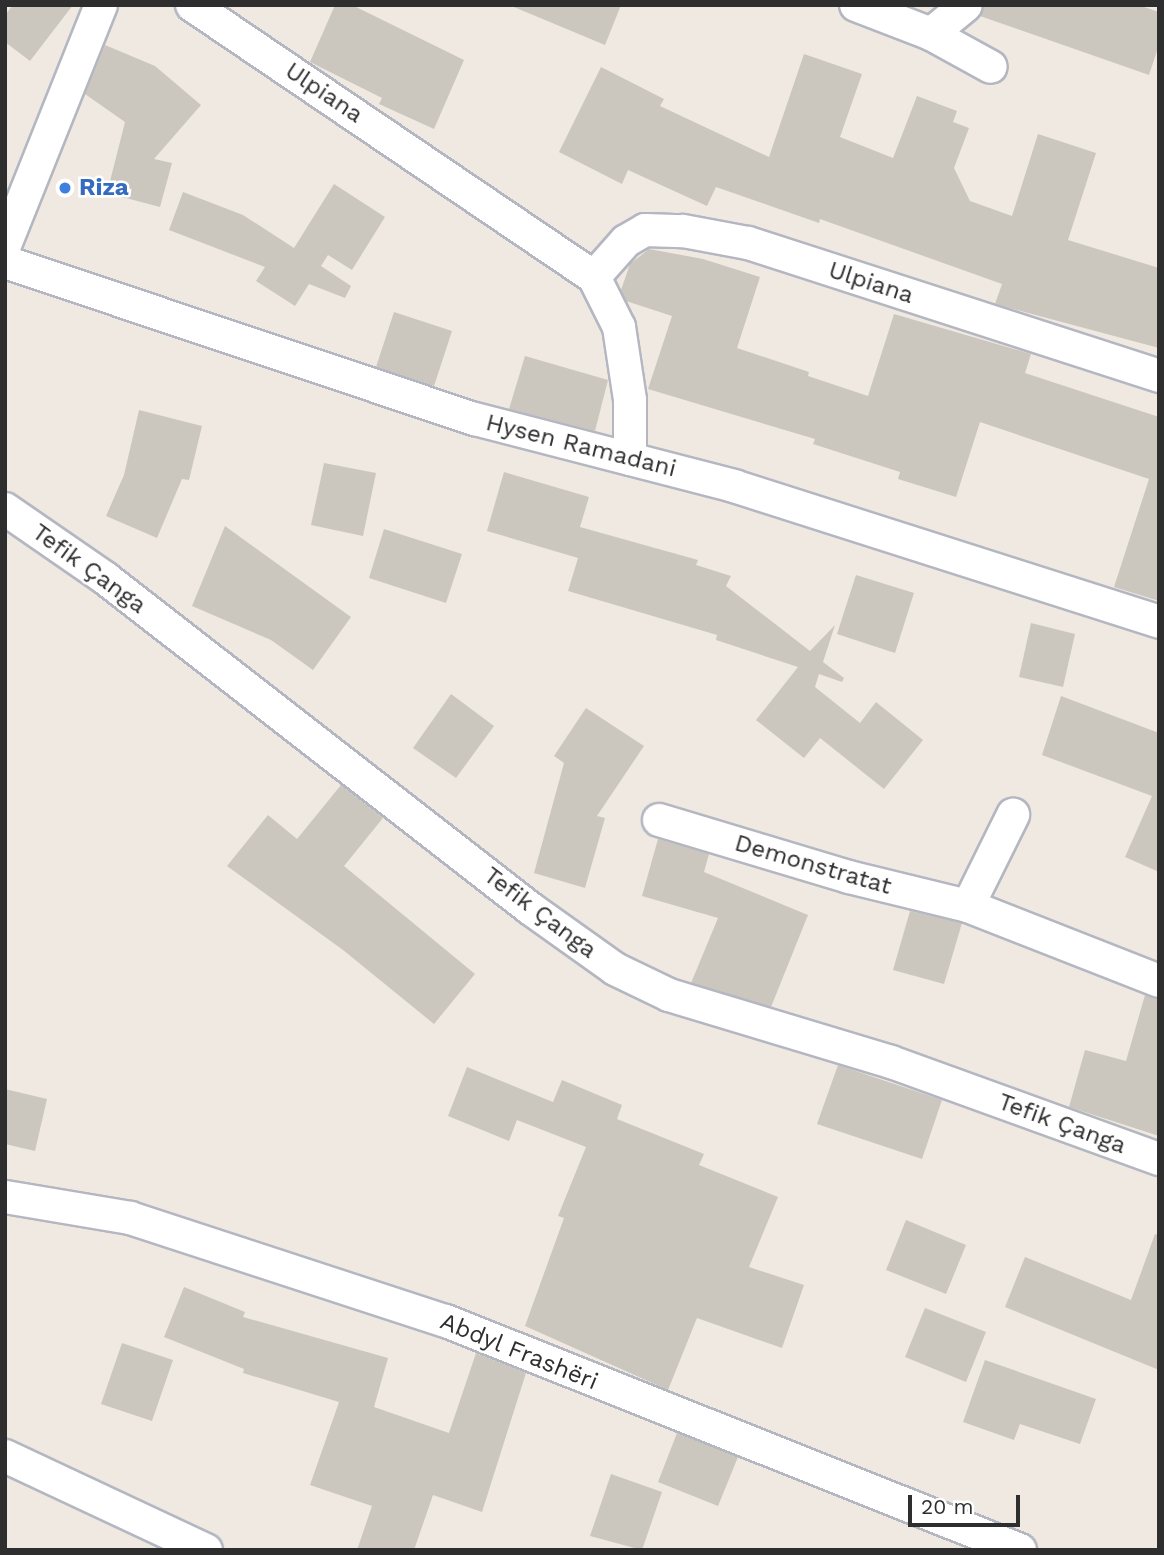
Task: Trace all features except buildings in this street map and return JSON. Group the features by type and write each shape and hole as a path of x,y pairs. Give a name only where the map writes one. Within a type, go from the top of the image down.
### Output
{"street":[{"path":"5,245 15,187 101,5"},
{"name":"Ulpiana","path":"192,5 594,276 619,327 629,400 630,458"},
{"path":"856,5 932,34 991,67"},
{"path":"932,34 966,5"},
{"name":"Ulpiana","path":"594,276 626,241 645,230 683,231 748,243 1159,376"},
{"name":"Hysen Ramadani","path":"5,262 475,419 734,486 1159,622"},
{"name":"Tefik Çanga","path":"5,509 105,578 531,909 615,969 669,995 891,1062 1159,1159"},
{"path":"968,906 1013,814"},
{"name":"Demonstratat","path":"659,820 849,877 968,906 1159,981"},
{"name":"Abdyl Frashëri","path":"5,1198 130,1218 446,1321 1020,1550"},
{"path":"5,1456 206,1550"}],"place":[{"name":"Riza","path":"65,188"}]}
